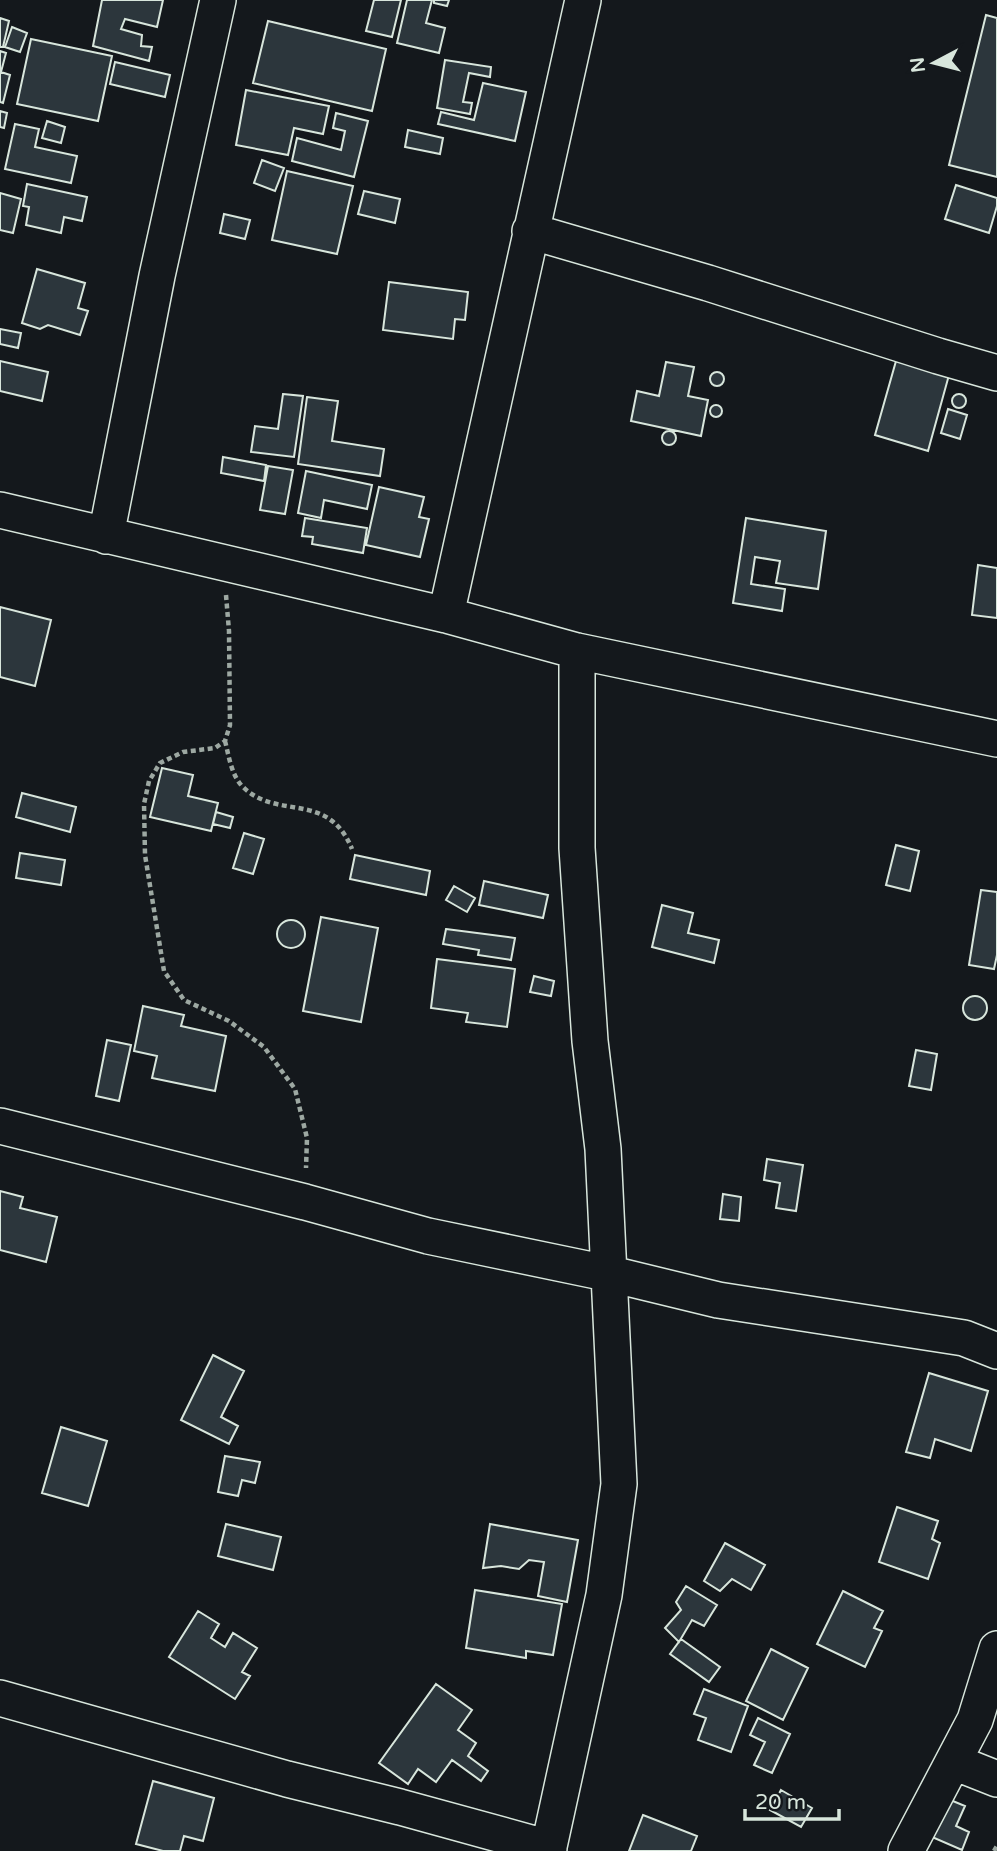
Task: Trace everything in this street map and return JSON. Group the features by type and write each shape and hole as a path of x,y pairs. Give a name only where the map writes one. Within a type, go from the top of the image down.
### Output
{"street":[{"path":"106,536 156,276 218,0"},
{"path":"446,615 583,0"},
{"path":"530,231 997,373"},
{"path":"0,510 446,615 577,651 997,739"},
{"path":"0,1698 548,1850 604,1595 619,1484 603,1149 590,1041 577,848 577,651"},
{"path":"0,1126 305,1202 428,1236 611,1274 718,1300 964,1338 997,1351"},
{"path":"906,1851 975,1720 997,1649"},
{"path":"954,1762 997,1779"}],"path":[{"path":"224,563 230,688 230,725 225,741 232,771 243,787 273,803 314,811 331,819 340,825 352,849"},
{"path":"225,741 215,748 183,751 160,763 149,781 144,804 145,855 164,971 184,1000 229,1021 264,1047 295,1089 307,1138 305,1202"},
{"path":"994,1851 997,1846"}],"building":[{"path":"102,0 163,0 157,27 125,19 121,29 142,35 141,46 152,47 149,61 93,46"},
{"path":"374,0 401,0 392,37 366,31"},
{"path":"407,0 432,0 426,23 445,28 439,53 397,43"},
{"path":"434,0 449,0 447,6 434,3"},
{"path":"986,15 997,18 997,177 949,165"},
{"path":"0,18 9,21 3,47 0,47"},
{"path":"268,21 386,49 372,111 253,83"},
{"path":"12,27 27,33 20,52 5,47"},
{"path":"31,39 112,56 98,121 17,104"},
{"path":"0,51 6,53 1,72 10,75 3,103 0,102"},
{"path":"445,60 491,67 490,77 469,73 463,102 472,103 470,114 437,108"},
{"path":"115,62 170,75 165,97 110,84"},
{"path":"483,83 526,92 515,141 438,124 441,112 474,120"},
{"path":"246,90 329,106 323,134 294,128 288,155 236,145"},
{"path":"0,111 7,113 4,128 0,127"},
{"path":"336,113 368,121 354,177 292,161 297,138 341,150 345,131 333,128"},
{"path":"47,121 65,127 61,143 42,138"},
{"path":"15,124 39,129 35,147 77,156 71,183 5,169"},
{"path":"408,130 443,138 440,154 405,147"},
{"path":"262,160 284,168 275,191 254,183"},
{"path":"287,171 353,186 337,254 272,240"},
{"path":"27,184 87,197 82,221 64,217 61,233 26,225 29,207 23,206"},
{"path":"956,185 997,198 989,233 945,219"},
{"path":"364,191 400,199 395,223 358,214"},
{"path":"0,193 21,199 13,233 0,230"},
{"path":"224,214 250,220 245,239 220,233"},
{"path":"37,269 85,283 78,308 88,311 80,335 48,325 40,329 22,323"},
{"path":"389,282 468,292 465,320 455,319 453,339 383,330"},
{"path":"0,329 21,333 18,348 0,344"},
{"path":"0,361 48,372 42,401 0,391"},
{"path":"896,361 949,375 928,451 875,435"},
{"path":"666,362 694,367 688,396 708,400 701,436 631,421 637,391 659,396"},
{"path":"714,372 720,372 724,379 720,386 714,386 710,382 710,376"},
{"path":"283,394 303,396 294,457 251,452 255,426 278,429"},
{"path":"959,394 964,396 964,406 959,408 954,406 952,401 954,396"},
{"path":"307,397 338,401 332,441 384,449 380,476 298,464"},
{"path":"716,405 722,411 716,417 710,411"},
{"path":"948,409 967,415 960,439 941,433"},
{"path":"666,431 672,431 676,438 672,445 666,445 662,441 662,435"},
{"path":"223,457 266,465 264,481 221,473"},
{"path":"268,466 293,470 285,514 260,510"},
{"path":"306,471 372,485 367,509 324,500 321,518 298,513"},
{"path":"379,487 424,497 419,517 429,519 420,557 366,545"},
{"path":"305,518 367,528 363,553 312,544 313,537 302,536"},
{"path":"746,518 826,531 818,589 776,583 780,561 755,557 751,584 785,589 782,611 733,603"},
{"path":"978,565 997,568 997,618 972,615"},
{"path":"0,607 51,620 35,686 0,677"},
{"path":"162,768 193,775 188,796 218,803 211,831 150,817"},
{"path":"22,793 76,807 70,832 16,817"},
{"path":"216,812 233,817 230,828 213,824"},
{"path":"244,833 264,839 253,874 233,868"},
{"path":"896,845 919,851 910,891 886,885"},
{"path":"20,853 65,860 61,885 16,878"},
{"path":"355,855 430,871 426,895 350,879"},
{"path":"484,881 548,895 543,918 479,905"},
{"path":"454,886 475,898 467,912 446,900"},
{"path":"981,890 997,892 997,955 994,969 969,965"},
{"path":"662,905 693,913 688,933 719,940 714,963 652,947"},
{"path":"321,917 378,928 361,1022 303,1011"},
{"path":"291,920 301,924 305,934 301,944 291,948 281,944 277,934 281,924"},
{"path":"446,929 515,938 511,960 478,955 479,950 443,944"},
{"path":"437,959 515,969 507,1027 466,1022 468,1013 431,1008"},
{"path":"534,976 554,981 551,996 530,992"},
{"path":"975,996 984,999 987,1008 984,1017 975,1020 966,1017 963,1008 966,999"},
{"path":"143,1006 184,1015 181,1026 226,1036 215,1091 152,1078 157,1056 134,1051"},
{"path":"107,1040 131,1045 119,1101 96,1096"},
{"path":"916,1050 937,1054 931,1090 909,1086"},
{"path":"767,1159 803,1165 796,1211 776,1208 780,1183 764,1180"},
{"path":"0,1191 23,1197 20,1208 57,1217 46,1262 0,1250"},
{"path":"723,1194 741,1197 739,1221 720,1219"},
{"path":"213,1355 244,1371 221,1417 238,1426 229,1444 181,1420"},
{"path":"929,1373 988,1391 971,1451 935,1439 930,1458 906,1452"},
{"path":"61,1427 107,1441 88,1506 42,1493"},
{"path":"225,1456 260,1462 255,1483 242,1480 238,1496 218,1492"},
{"path":"897,1507 938,1521 932,1539 940,1543 928,1579 879,1562"},
{"path":"226,1524 281,1537 273,1570 218,1556"},
{"path":"490,1524 578,1540 567,1602 538,1596 544,1562 529,1560 519,1569 501,1566 483,1568"},
{"path":"725,1543 765,1565 751,1590 732,1579 720,1591 704,1581"},
{"path":"686,1586 717,1605 704,1626 692,1620 679,1642 665,1628 681,1610 676,1602"},
{"path":"475,1590 562,1604 553,1655 526,1651 526,1658 466,1648"},
{"path":"843,1591 883,1611 874,1628 882,1631 865,1667 817,1644"},
{"path":"198,1611 219,1624 211,1638 225,1647 233,1633 257,1648 242,1672 250,1676 235,1699 169,1657"},
{"path":"681,1639 720,1667 709,1682 670,1654"},
{"path":"771,1649 808,1668 783,1720 746,1701"},
{"path":"436,1684 472,1710 458,1730 476,1743 468,1756 488,1771 481,1781 452,1760 436,1782 418,1769 408,1784 379,1763"},
{"path":"704,1689 748,1706 731,1752 698,1740 706,1718 694,1714"},
{"path":"758,1718 790,1734 772,1773 754,1765 765,1742 750,1735"},
{"path":"153,1781 214,1798 203,1841 184,1836 180,1851 163,1851 136,1844"},
{"path":"781,1790 812,1808 801,1827 770,1810"},
{"path":"948,1799 965,1806 956,1826 969,1832 962,1850 932,1837"},
{"path":"643,1815 697,1836 691,1851 629,1851"}]}
